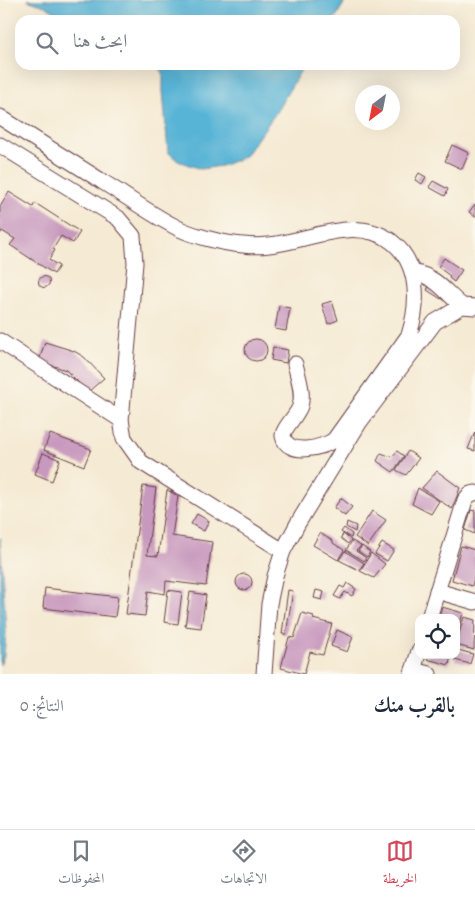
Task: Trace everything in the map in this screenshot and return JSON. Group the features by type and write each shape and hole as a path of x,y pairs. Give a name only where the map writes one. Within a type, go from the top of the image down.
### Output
{"street":[{"path":"0,117 175,227 210,239 242,245 269,246 346,229 372,232 390,241 404,253 413,272 416,286 414,318 409,335 334,440 328,445 302,449 294,447 283,436 284,431 294,419 300,405 301,392 295,364"},
{"path":"0,145 118,218 132,236 135,263 121,420 124,438 141,462 283,551"},
{"path":"413,272 436,281 450,296 468,307"},
{"path":"264,674 269,604 275,576 283,551 298,523 360,423 436,322 468,307"},
{"path":"0,341 121,420"},
{"path":"430,614 465,500 470,494 475,493"},
{"path":"437,591 475,602"},
{"path":"417,659 412,672 429,674"}],"water":[{"path":"27,0 346,0 337,15 60,15 45,6"},
{"path":"161,70 301,70 275,114 244,157 221,166 201,169 178,161 168,152 163,72"},
{"path":"0,538 6,632 4,655 0,665"}],"building":[{"path":"452,145 469,153 462,169 445,161"},
{"path":"419,173 426,177 422,184 415,180"},
{"path":"433,181 448,189 445,196 429,187"},
{"path":"9,192 33,207 35,203 80,232 73,243 61,236 49,260 59,266 54,274 10,245 15,239 2,231 0,234 0,207"},
{"path":"475,204 475,217 469,212"},
{"path":"444,258 462,270 454,282 449,278 450,276 438,267"},
{"path":"44,276 50,282 44,288 38,282"},
{"path":"431,283 445,293 441,299 427,290"},
{"path":"332,301 338,320 328,324 322,304"},
{"path":"279,306 290,308 286,331 275,329"},
{"path":"256,339 264,342 267,350 264,358 256,361 248,358 245,350 248,342"},
{"path":"45,342 74,351 84,357 104,378 88,392 66,370 39,361"},
{"path":"273,347 288,350 286,363 271,360"},
{"path":"475,432 475,451 468,449"},
{"path":"50,434 91,449 84,466 44,450"},
{"path":"397,451 404,456 393,472 377,461 381,453 392,457"},
{"path":"408,451 419,458 406,475 396,470"},
{"path":"43,453 60,460 52,481 35,474"},
{"path":"437,471 460,488 452,509 422,488"},
{"path":"143,486 156,488 147,555 158,556 167,490 178,496 172,536 212,542 206,586 166,581 165,594 148,591 145,616 126,614"},
{"path":"418,488 439,501 431,514 412,504"},
{"path":"341,498 352,507 345,516 334,508"},
{"path":"471,510 475,511 475,534 465,530"},
{"path":"372,511 386,520 368,546 355,537"},
{"path":"197,514 209,521 204,531 191,524"},
{"path":"347,522 356,526 355,532 346,527"},
{"path":"344,528 352,534 351,538 341,532"},
{"path":"320,533 344,550 338,560 313,545"},
{"path":"343,534 351,540 348,544 341,538"},
{"path":"352,541 361,546 356,551 366,558 364,561 346,550"},
{"path":"382,543 394,550 387,561 375,554"},
{"path":"362,546 370,552 367,557 358,551"},
{"path":"461,546 475,550 475,573 472,586 452,580"},
{"path":"345,551 364,563 359,570 339,560"},
{"path":"371,553 385,564 374,578 360,571"},
{"path":"244,574 252,582 244,590 236,582"},
{"path":"347,583 356,589 352,596 345,592 340,599 334,596 340,586 344,588"},
{"path":"45,588 118,597 115,617 43,608"},
{"path":"168,590 182,592 178,624 164,622"},
{"path":"288,590 293,591 286,634 282,634"},
{"path":"316,590 324,592 322,600 314,598"},
{"path":"190,592 206,595 201,628 185,626"},
{"path":"442,607 463,613 460,624 460,614 440,614"},
{"path":"302,613 314,616 313,619 332,624 323,655 310,652 304,674 281,668 289,637 294,638"},
{"path":"464,617 475,620 474,650 460,646 460,631"},
{"path":"337,630 353,637 347,652 331,646"},
{"path":"460,651 473,654 470,664 455,660 460,659"},
{"path":"427,659 450,659 449,665"}]}
